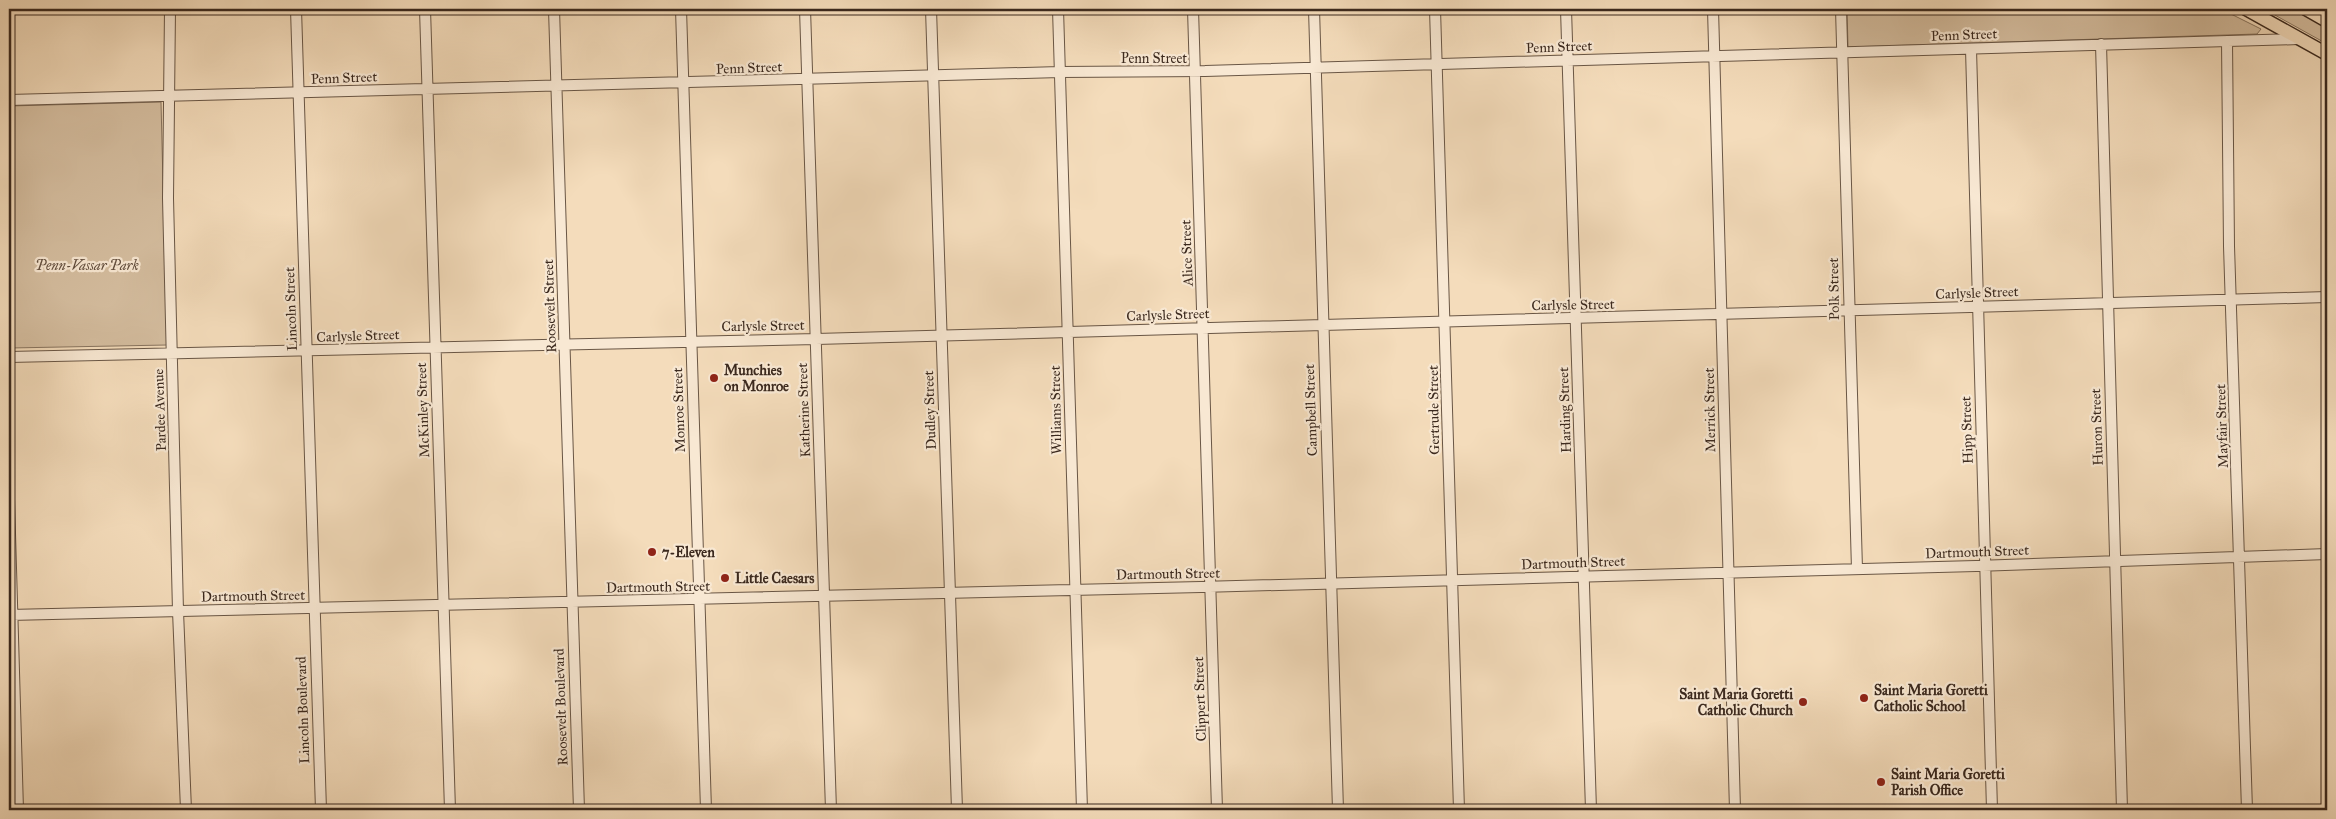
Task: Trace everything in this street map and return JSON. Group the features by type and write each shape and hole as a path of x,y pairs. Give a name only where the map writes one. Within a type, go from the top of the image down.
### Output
{"main road":[{"path":"2246,9 2327,54"},
{"path":"2306,9 2327,21"}],"street":[{"name":"Pardee Avenue","path":"170,9 168,198 178,611 186,810"},
{"name":"Lincoln Street","path":"296,9 314,608"},
{"name":"McKinley Street","path":"425,9 434,347 450,810"},
{"name":"Roosevelt Street","path":"554,9 571,602"},
{"name":"Monroe Street","path":"681,9 706,810"},
{"name":"Katherine Street","path":"805,9 831,810"},
{"name":"Dudley Street","path":"931,9 957,810"},
{"name":"Williams Street","path":"1058,9 1082,810"},
{"name":"Alice Street","path":"1193,9 1210,587"},
{"name":"Campbell Street","path":"1314,9 1338,810"},
{"name":"Gertrude Street","path":"1435,9 1459,810"},
{"name":"Harding Street","path":"1566,9 1591,810"},
{"name":"Merrick Street","path":"1713,9 1735,810"},
{"name":"Polk Street","path":"1841,9 1848,311 1857,569"},
{"name":"Penn Street","path":"9,100 1060,72 1315,68 2300,39"},
{"name":"Mayfair Street","path":"2227,40 2231,300 2247,810"},
{"name":"Huron Street","path":"2101,44 2122,810"},
{"name":"Hipp Street","path":"1971,49 1992,810"},
{"name":"Carlysle Street","path":"9,357 816,339 2327,297"},
{"path":"9,499 10,615 18,810"},
{"name":"Dartmouth Street","path":"10,615 1331,584 1985,566 2327,554"},
{"name":"Clippert Street","path":"1210,587 1217,810"},
{"name":"Roosevelt Boulevard","path":"571,602 579,810"},
{"name":"Lincoln Boulevard","path":"314,608 321,810"}],"green space":[{"path":"1847,9 2221,9 2261,29 2257,34 1848,47"},
{"path":"2264,9 2292,9 2327,28 2327,44"},
{"name":"Penn-Vassar Park","path":"161,102 167,345 10,348 9,106"}],"place":[{"name":"Munchies on Monroe","path":"714,378"},
{"name":"7-Eleven","path":"652,552"},
{"name":"Little Caesars","path":"725,578"},
{"name":"Saint Maria Goretti Catholic School","path":"1864,698"},
{"name":"Saint Maria Goretti Catholic Church","path":"1803,702"},
{"name":"Saint Maria Goretti Parish Office","path":"1881,782"}]}
